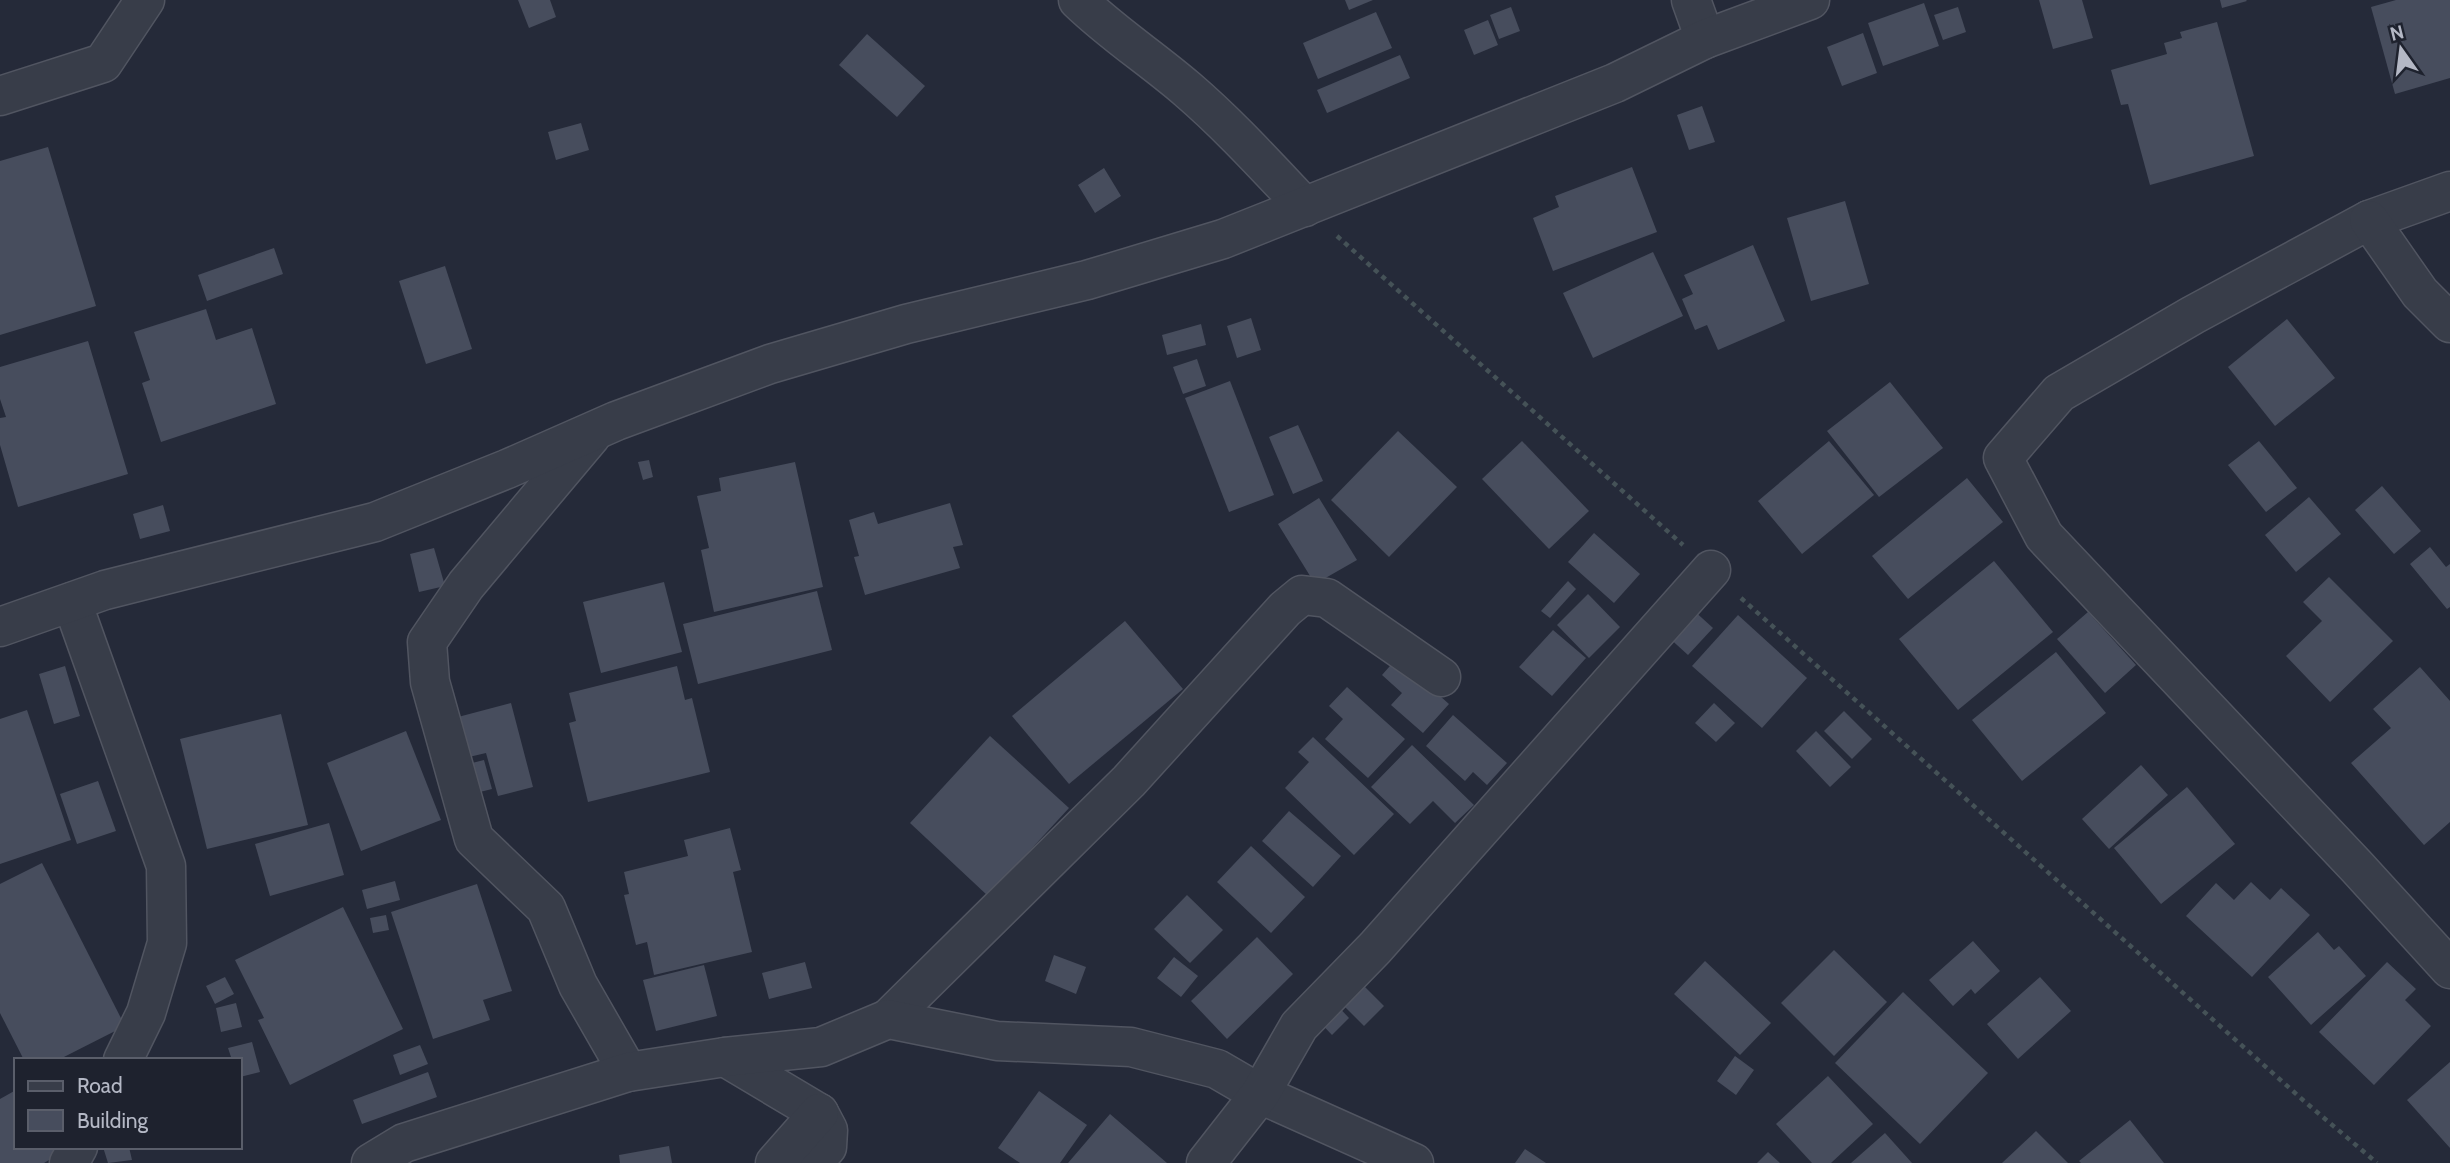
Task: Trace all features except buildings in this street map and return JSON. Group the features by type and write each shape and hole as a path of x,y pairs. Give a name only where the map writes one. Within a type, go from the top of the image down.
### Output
{"street":[{"path":"0,96 103,63 145,0"},
{"path":"1078,0 1102,23 1187,89 1250,149 1305,207"},
{"path":"1691,0 1705,39"},
{"path":"0,627 105,590 375,523 596,430 770,364 906,324 1087,280 1223,239 1615,83 1705,39 1810,0"},
{"path":"2450,191 2369,220 2193,315 2059,393 2003,458 2044,536 2450,969"},
{"path":"2369,220 2420,293 2450,323"},
{"path":"596,430 466,585 427,642 430,682 474,839 545,908 578,985 628,1072"},
{"path":"1206,1163 1260,1094 1298,1026 1375,948 1711,570"},
{"path":"371,1163 404,1143 628,1072 725,1057 821,1047 888,1019 1129,781 1285,609 1302,595 1327,598 1441,677"},
{"path":"72,602 166,866 167,943 146,1013 124,1058"},
{"path":"888,1019 997,1041 1131,1047 1217,1069 1260,1094 1414,1163"},
{"path":"725,1057 819,1113 828,1130 827,1147 812,1163"},
{"path":"775,1163 819,1113"}],"path":[{"path":"1305,207 2304,1101 2377,1163"}]}
